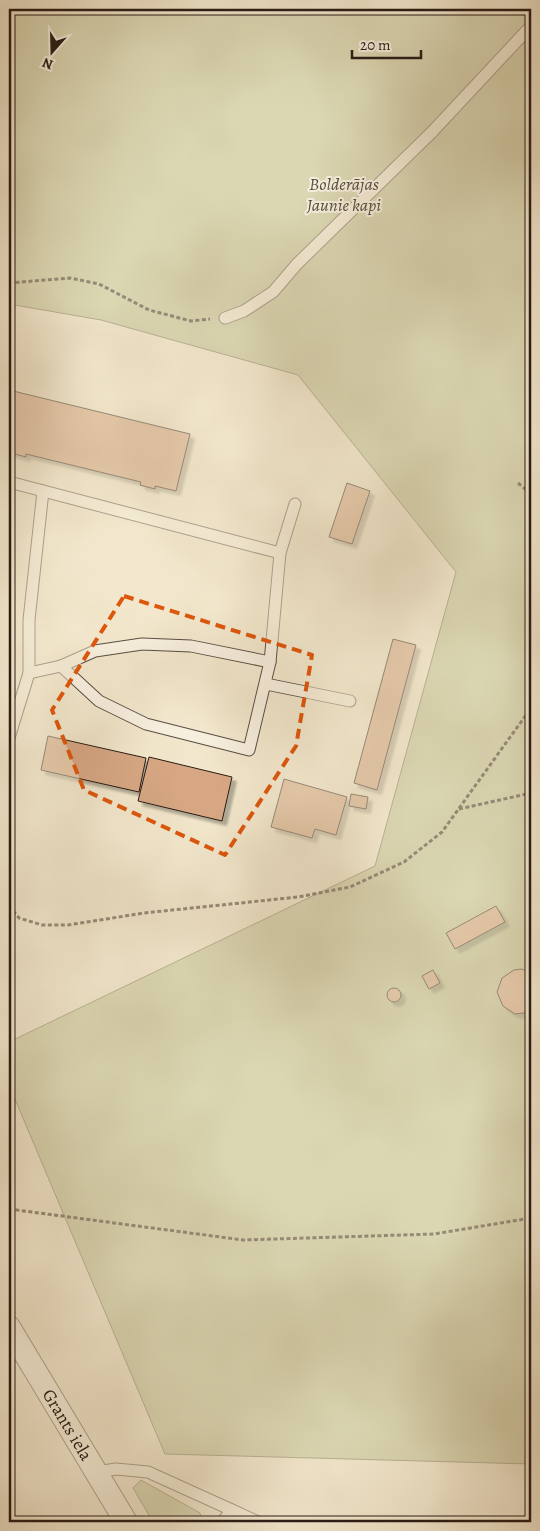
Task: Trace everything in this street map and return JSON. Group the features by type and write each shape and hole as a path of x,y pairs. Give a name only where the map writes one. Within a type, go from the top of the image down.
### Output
{"street":[{"name":"Grants iela","path":"9,1327 126,1522"}],"lane":[{"path":"225,318 244,311 273,292 297,264 432,132 531,26"},
{"path":"9,482 280,553"},
{"path":"9,738 29,673 29,620 43,491"},
{"path":"61,666 99,701 146,724 249,750 270,662 280,553 295,504"},
{"path":"29,673 61,666 95,651 142,644 191,646 270,662"},
{"path":"266,684 350,701"},
{"path":"97,1472 116,1469 148,1472 258,1522"},
{"path":"222,1522 232,1510"}],"path":[{"path":"9,283 70,278 99,284 149,310 191,320 225,318"},
{"path":"518,483 531,494"},
{"path":"9,906 19,918 42,925 68,925 144,913 298,897 350,887 404,862 442,832 531,708"},
{"path":"527,714 531,745"},
{"path":"457,809 531,792"},
{"path":"9,1209 243,1240 434,1234 531,1218"}],"highlighted area":[{"path":"124,596 312,655 296,746 225,855 84,790 52,710"}],"green space":[{"name":"Bolderājas Jaunie kapi","path":"9,9 531,9 531,1464 165,1454 9,1085 9,1042 375,866 456,572 298,375 101,320 9,304"},
{"path":"141,1480 200,1513 202,1522 153,1522 133,1488"}],"building":[{"path":"9,390 190,434 176,491 155,486 155,489 140,485 141,482 26,454 26,457 11,453 12,451 9,450"},
{"path":"347,483 370,491 352,544 329,537"},
{"path":"393,639 416,645 377,790 354,783"},
{"path":"48,736 146,758 139,792 41,770"},
{"path":"149,757 232,777 222,821 138,801"},
{"path":"284,779 347,797 336,835 315,829 312,838 271,827"},
{"path":"351,794 368,797 366,809 349,806"},
{"path":"496,906 505,922 455,949 446,933"},
{"path":"521,969 531,972 531,1012 515,1014 503,1006 497,992 502,978 514,970"},
{"path":"433,970 440,983 429,989 422,976"},
{"path":"391,988 397,988 401,995 397,1002 391,1002 387,998 387,992"}]}
